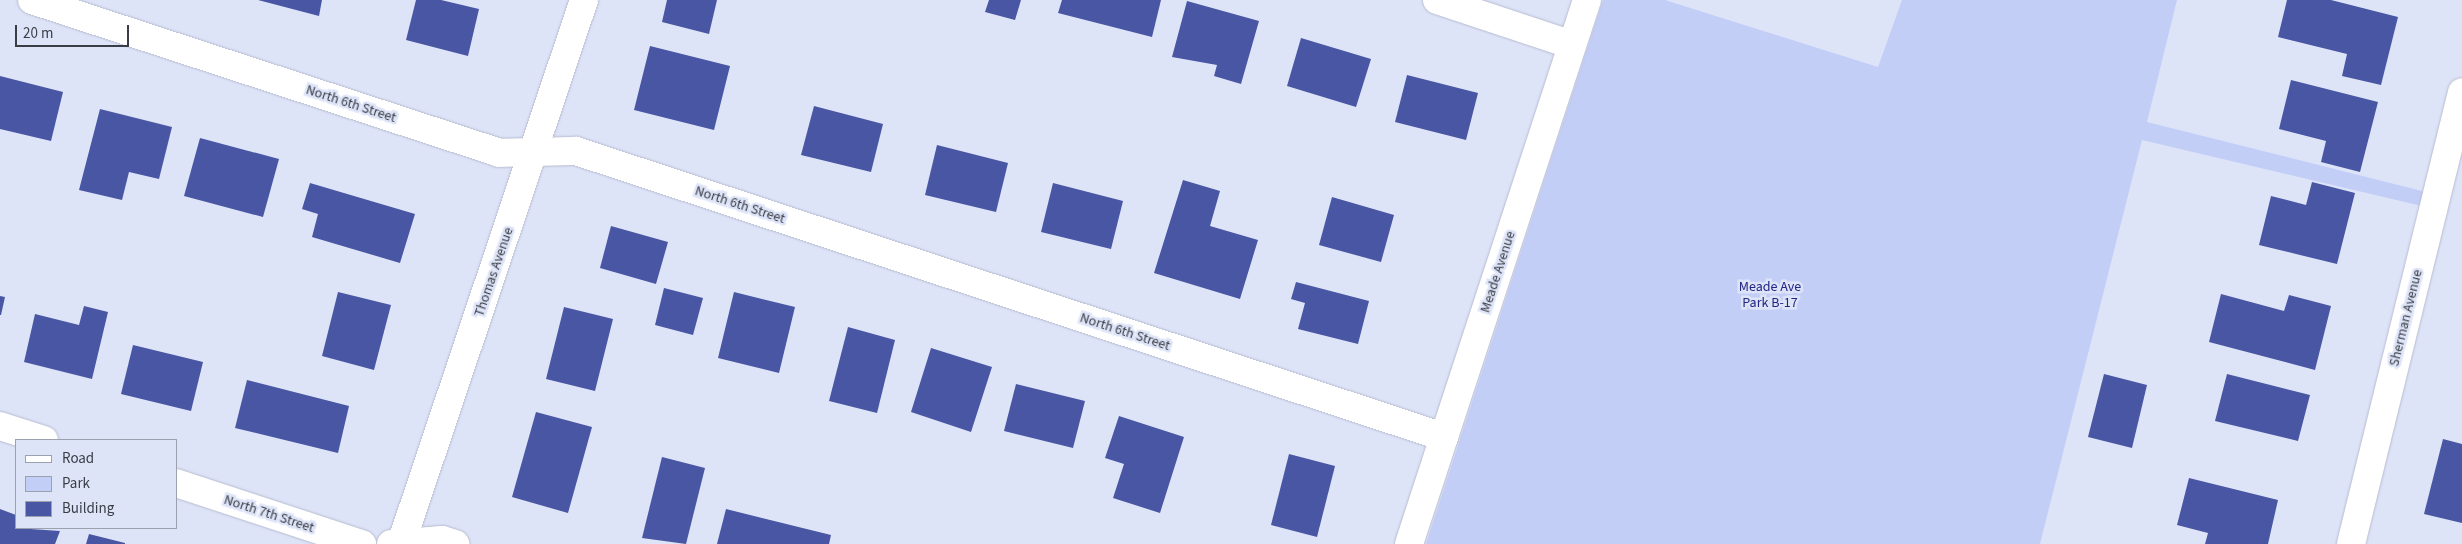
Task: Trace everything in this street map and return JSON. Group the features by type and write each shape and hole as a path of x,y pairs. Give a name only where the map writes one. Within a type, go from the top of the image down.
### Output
{"street":[{"name":"North 6th Street","path":"32,0 499,153 576,151 1444,437"},
{"name":"Thomas Avenue","path":"401,544 584,0"},
{"path":"1437,0 1572,45"},
{"name":"Meade Avenue","path":"1409,544 1587,0"},
{"name":"Sherman Avenue","path":"2351,544 2453,164 2462,92"},
{"path":"0,426 41,439"},
{"name":"North 7th Street","path":"178,485 362,544"},
{"path":"391,544 442,540 455,544"}],"green space":[{"name":"Meade Ave Park B-17","path":"1603,0 1665,0 1878,67 1902,0 2177,0 2147,122 2430,193 2426,207 2142,140 2040,544 1426,544"}],"building":[{"path":"258,0 322,0 319,16"},
{"path":"416,0 441,0 479,9 468,56 406,40"},
{"path":"667,0 717,0 709,34 662,22"},
{"path":"989,0 1021,0 1015,20 985,12"},
{"path":"1062,0 1161,0 1152,37 1058,13"},
{"path":"2287,0 2331,0 2398,17 2381,85 2342,76 2347,54 2278,37"},
{"path":"1187,1 1259,21 1241,84 1214,76 1217,65 1172,57"},
{"path":"1301,38 1371,59 1356,107 1287,86"},
{"path":"650,46 730,66 714,130 634,110"},
{"path":"1407,75 1478,93 1466,140 1395,122"},
{"path":"0,76 63,92 51,141 0,129"},
{"path":"2291,80 2378,102 2360,172 2321,162 2326,141 2279,129"},
{"path":"814,106 883,124 871,172 801,155"},
{"path":"100,109 172,127 159,179 129,172 122,200 79,190"},
{"path":"200,138 279,159 263,217 184,196"},
{"path":"937,145 1008,163 996,212 925,195"},
{"path":"1183,180 1220,191 1210,226 1258,240 1240,299 1154,273"},
{"path":"2312,182 2355,193 2337,264 2259,245 2271,196 2306,205"},
{"path":"310,183 415,214 400,263 312,237 318,214 302,209"},
{"path":"1053,183 1123,201 1111,249 1041,232"},
{"path":"1332,197 1394,215 1381,262 1319,245"},
{"path":"611,226 668,242 656,284 600,268"},
{"path":"1296,282 1369,301 1358,344 1298,329 1305,303 1291,299"},
{"path":"664,288 703,298 693,335 655,325"},
{"path":"338,292 391,305 374,370 322,356"},
{"path":"734,292 795,307 779,373 718,358"},
{"path":"2221,294 2284,311 2289,295 2331,306 2315,370 2209,342"},
{"path":"0,296 5,297 1,315 0,315"},
{"path":"84,306 108,312 92,379 24,362 35,314 79,325"},
{"path":"564,307 613,319 595,391 546,379"},
{"path":"848,327 895,340 877,413 829,401"},
{"path":"133,345 203,362 191,411 121,394"},
{"path":"931,348 992,367 971,432 911,412"},
{"path":"2104,374 2147,385 2132,448 2088,437"},
{"path":"2227,374 2310,395 2298,441 2215,421"},
{"path":"247,380 349,406 338,453 235,428"},
{"path":"1016,384 1085,401 1073,448 1004,431"},
{"path":"536,412 592,427 568,513 512,497"},
{"path":"1119,416 1184,437 1160,513 1113,498 1124,464 1105,458"},
{"path":"2443,439 2462,444 2462,523 2424,514"},
{"path":"1289,454 1335,466 1317,537 1271,525"},
{"path":"662,457 705,468 686,544 642,538"},
{"path":"2189,478 2278,500 2268,544 2205,544 2208,533 2177,525"},
{"path":"0,509 15,515 15,529 60,531 55,544 0,544"},
{"path":"726,509 831,535 829,544 717,544"},
{"path":"89,534 125,543 125,544 86,544"}]}
